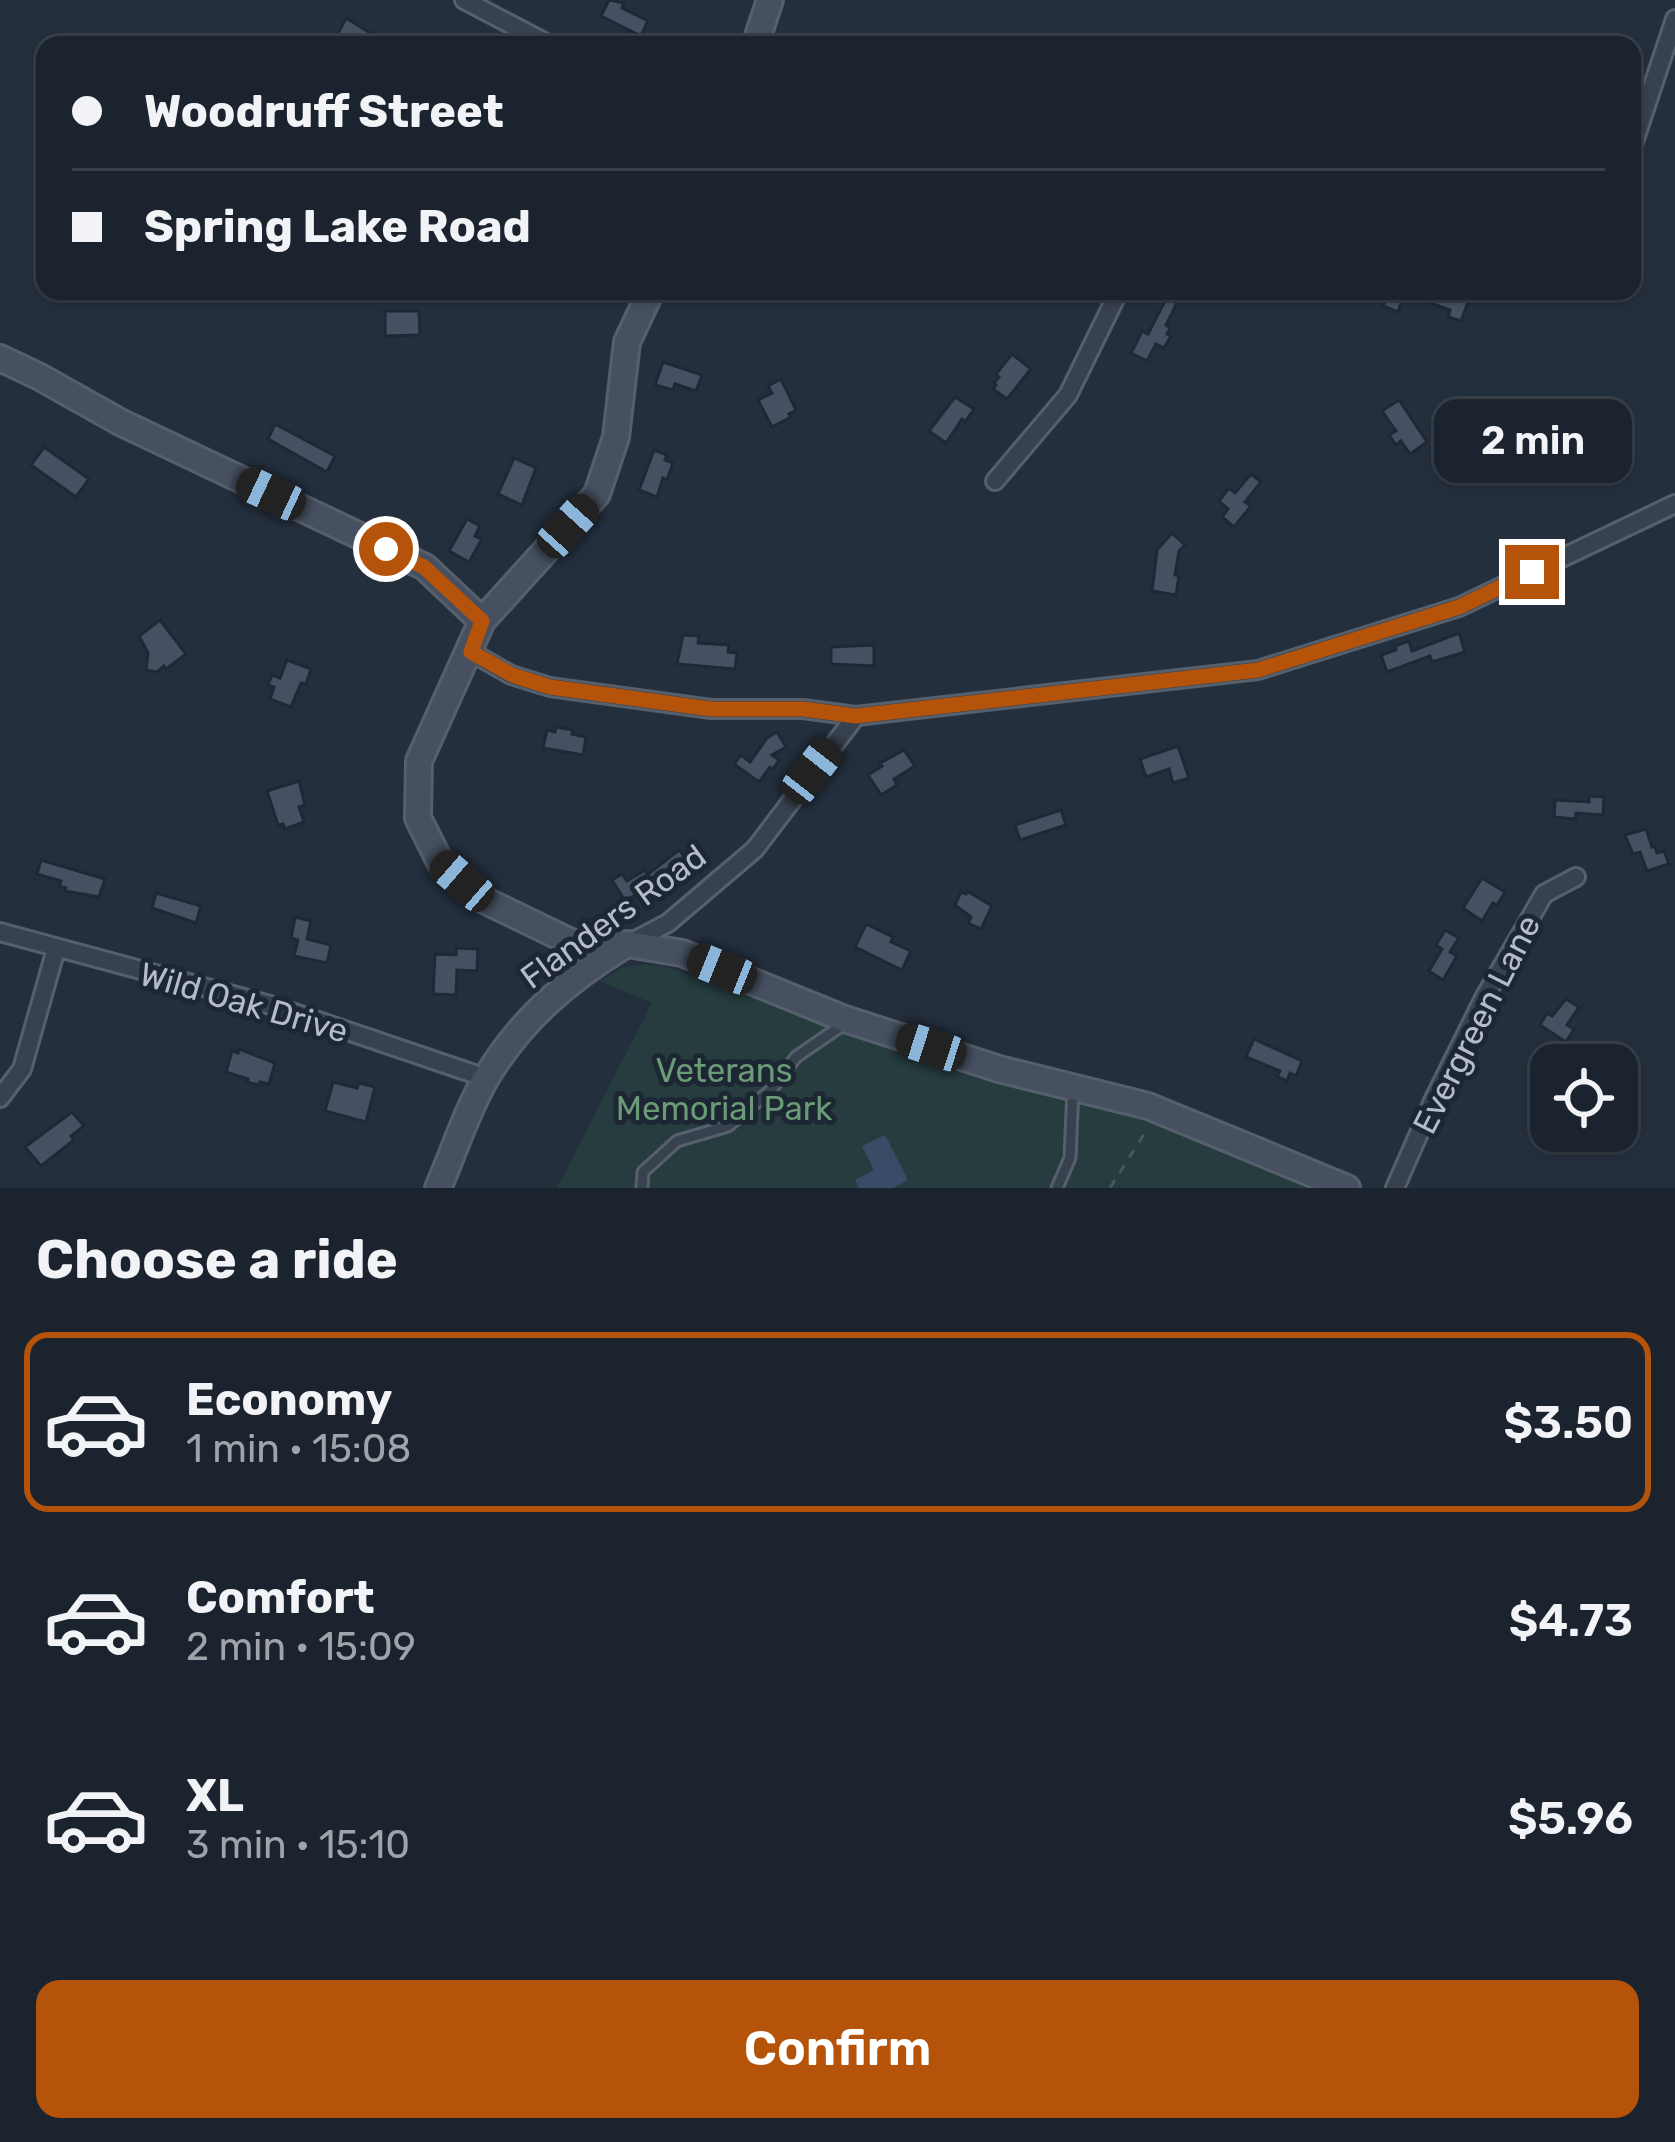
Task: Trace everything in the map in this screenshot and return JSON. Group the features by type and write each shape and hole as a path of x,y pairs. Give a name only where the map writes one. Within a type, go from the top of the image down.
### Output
{"street":[{"path":"464,0 533,36"},
{"path":"757,36 770,0"},
{"path":"1641,121 1675,19"},
{"path":"647,300 627,342 616,437 597,494 482,621 419,761 418,818 440,862 484,900 579,946 628,944 682,953 842,1018 999,1070 1156,1110 1347,1188"},
{"path":"995,481 1067,395 1114,300"},
{"path":"0,358 141,432 424,567 482,621"},
{"path":"471,652 512,675 550,687 711,709 803,709 856,716 1258,670 1459,607 1675,505"},
{"name":"Flanders Road","path":"438,1188 486,1078 531,1017 580,973 668,923 755,849 856,716"},
{"name":"Evergreen Lane","path":"1395,1188 1484,998 1544,894 1576,877"},
{"name":"Wild Oak Drive","path":"0,932 274,1006 486,1078"},
{"path":"0,1098 22,1069 56,949"}],"lane":[{"path":"642,1188 643,1172 677,1141 728,1126 771,1090 796,1057 838,1028 842,1018"},
{"path":"1057,1188 1070,1158 1073,1088"}],"path":[{"path":"1110,1188 1142,1141 1156,1110"}],"green space":[{"name":"Veterans Memorial Park","path":"645,964 750,993 937,1062 1126,1109 1326,1188 557,1188 652,1003 600,981 622,968"}],"water":[{"path":"885,1135 908,1180 893,1188 859,1188 855,1180 874,1170 862,1146"}],"building":[{"path":"609,0 624,3 622,8 648,21 641,36 601,16"},
{"path":"346,18 375,36 337,36"},
{"path":"1158,300 1178,300 1166,325 1171,336 1164,348 1156,344 1147,361 1131,353 1142,331 1148,334 1164,303"},
{"path":"1385,300 1402,300 1398,312 1383,306"},
{"path":"1421,300 1468,302 1461,321 1448,317 1450,310"},
{"path":"385,311 419,311 420,335 385,336"},
{"path":"1012,354 1031,369 1007,399 993,389 996,374"},
{"path":"663,362 702,375 696,391 675,384 673,390 655,385"},
{"path":"781,379 796,410 772,427 758,400 772,393 768,386"},
{"path":"955,397 974,409 946,443 929,431"},
{"path":"1399,400 1427,442 1410,454 1401,441 1396,445 1389,435 1396,431 1382,411"},
{"path":"275,424 335,456 327,472 268,439"},
{"path":"44,447 89,479 76,497 31,465"},
{"path":"654,450 673,463 657,497 639,490"},
{"path":"514,458 536,468 522,505 498,494"},
{"path":"1251,474 1261,482 1245,502 1251,506 1234,527 1222,517 1228,509 1219,501 1229,488 1235,493"},
{"path":"467,519 480,526 475,536 482,539 469,562 449,551"},
{"path":"1172,533 1185,545 1179,551 1176,595 1152,591 1157,550"},
{"path":"160,620 186,654 157,672 146,670 148,653 139,636"},
{"path":"1459,633 1465,652 1432,662 1430,656 1387,672 1381,655 1396,650 1395,646 1409,641 1412,651"},
{"path":"683,635 699,636 698,643 729,645 728,652 737,653 735,669 677,664"},
{"path":"874,645 874,666 831,664 831,647"},
{"path":"287,660 311,669 291,707 270,699 274,687 268,685 272,675 280,678"},
{"path":"556,727 586,737 583,755 543,748 547,730 555,732"},
{"path":"777,732 786,747 772,755 779,760 759,782 734,764 741,755 750,762"},
{"path":"1178,746 1189,778 1173,783 1169,769 1146,777 1140,759"},
{"path":"904,750 915,766 894,779 897,785 881,795 868,775"},
{"path":"299,781 304,822 285,829 278,825 267,791"},
{"path":"1589,796 1604,797 1603,815 1554,817 1555,800 1589,802"},
{"path":"1061,810 1066,825 1020,840 1015,825"},
{"path":"1646,829 1652,847 1657,853 1664,851 1669,864 1647,871 1640,852 1633,854 1625,835"},
{"path":"679,850 690,863 646,895 643,890 625,901 612,880 622,874 627,881 645,870 647,875"},
{"path":"41,860 105,879 99,897 65,891 59,886 61,881 37,874"},
{"path":"1482,878 1505,892 1482,921 1463,908"},
{"path":"961,892 992,906 981,929 968,923 971,917 955,905"},
{"path":"156,893 201,906 196,923 152,908"},
{"path":"295,917 311,921 307,939 331,945 327,963 294,956"},
{"path":"866,924 911,951 902,970 855,947"},
{"path":"1445,930 1459,938 1450,952 1457,956 1443,980 1429,971 1442,949 1436,945"},
{"path":"456,948 478,949 477,971 457,970 456,995 433,994 435,954 456,955"},
{"path":"1566,999 1579,1007 1567,1025 1574,1029 1566,1042 1540,1025"},
{"path":"1254,1039 1302,1061 1296,1076 1290,1073 1287,1081 1277,1076 1280,1071 1246,1057"},
{"path":"239,1049 275,1063 269,1084 247,1082 226,1072 232,1051"},
{"path":"333,1082 375,1087 366,1122 325,1111"},
{"path":"72,1112 84,1126 41,1166 25,1147"}],"route":[{"path":"386,549 424,567 482,621 471,652 512,675 550,687 711,709 803,709 856,716 1258,670 1459,607 1532,572"}]}
